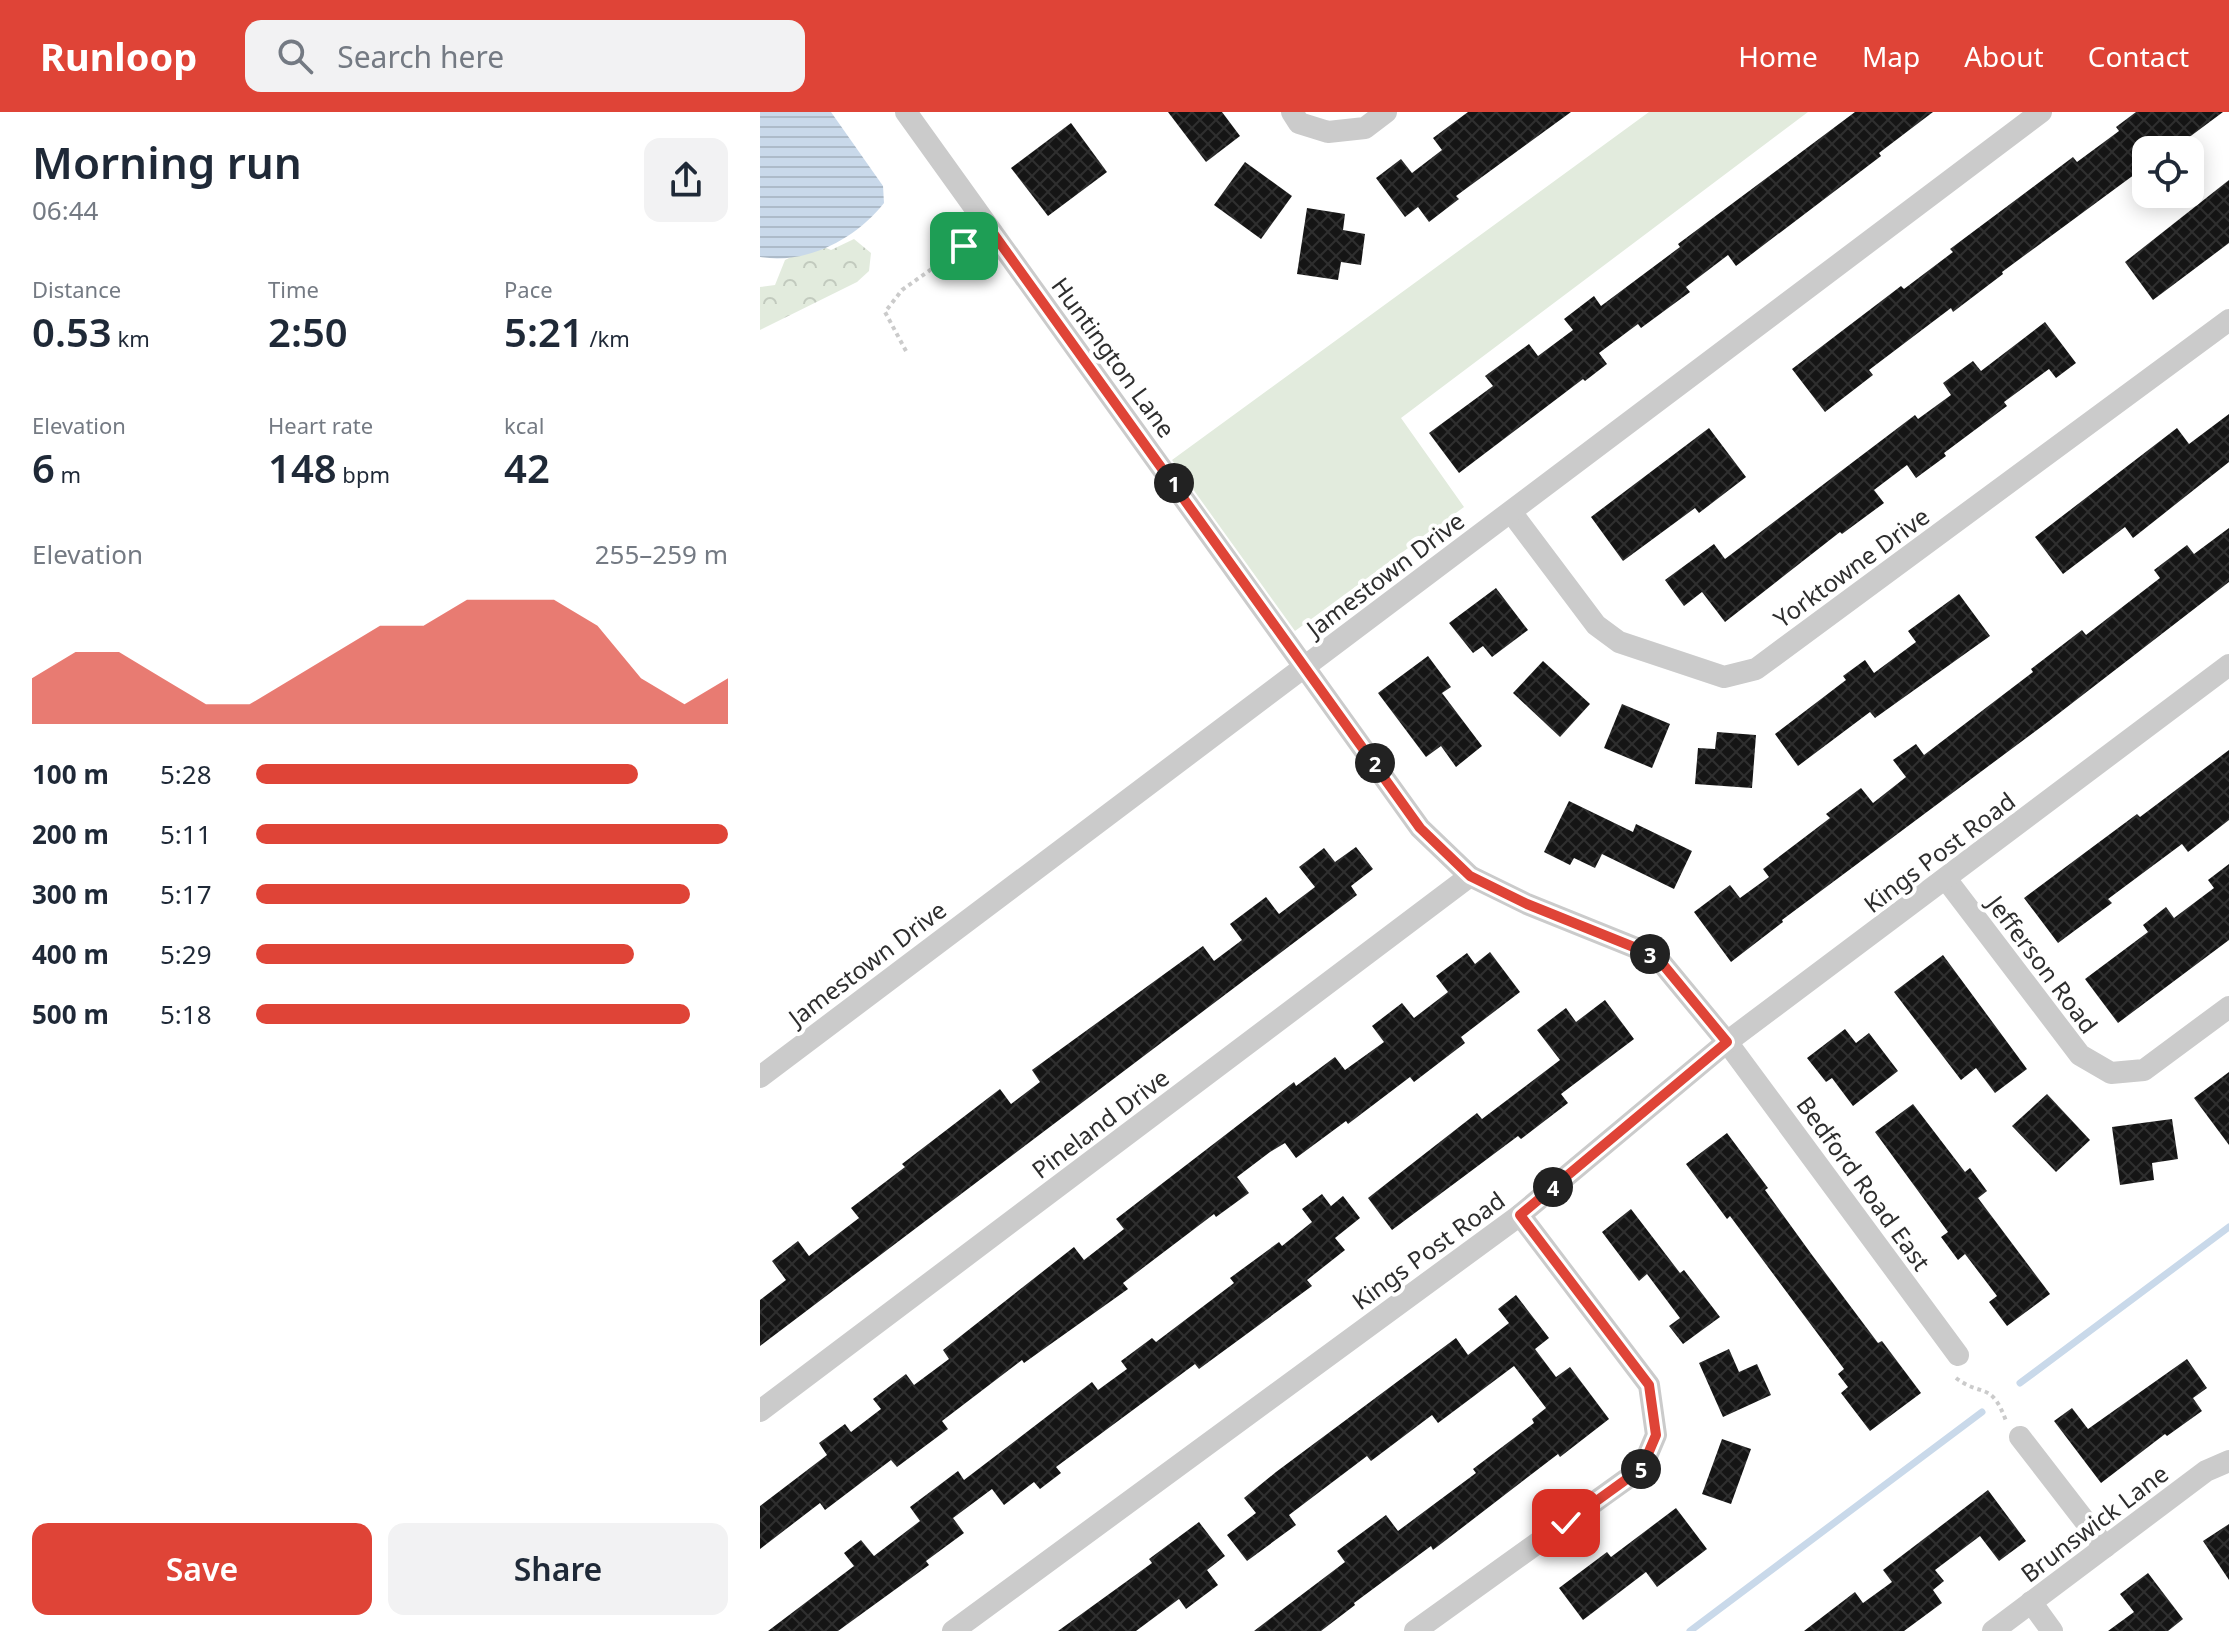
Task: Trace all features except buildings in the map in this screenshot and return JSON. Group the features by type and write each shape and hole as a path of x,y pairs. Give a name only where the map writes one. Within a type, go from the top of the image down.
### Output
{"street":[{"name":"Huntington Lane","path":"906,112 1420,828 1470,876 1527,904 1656,956 1727,1042"},
{"path":"1292,112 1299,123 1328,132 1365,128 1386,112"},
{"name":"Jamestown Drive","path":"760,1077 2041,112"},
{"name":"Yorktowne Drive","path":"1511,512 1596,625 1619,642 1724,677 1756,669 2229,320"},
{"name":"Kings Post Road","path":"953,1631 1520,1215 1727,1042 2229,665"},
{"name":"Pineland Drive","path":"760,1411 1470,876"},
{"name":"Jefferson Road","path":"1946,879 2080,1055 2111,1073 2144,1070 2229,1007"},
{"name":"Bedford Road East","path":"1727,1042 1958,1355"},
{"path":"1415,1631 1642,1468 1656,1435 1649,1385 1520,1215"},
{"path":"2020,1437 2105,1547"},
{"name":"Brunswick Lane","path":"1993,1631 2206,1471 2229,1461"},
{"path":"2031,1602 2052,1631"}],"path":[{"path":"906,351 885,312 902,290 990,229"}],"green space":[{"path":"1649,112 1808,112 1401,418 1464,507 1295,631 1172,460"},
{"path":"854,239 871,253 869,271 857,282 760,330 760,287 775,285 785,260 817,244 831,250"}],"water":[{"path":"760,112 831,112 883,186 884,203 859,228 829,246 795,257 760,257"}],"waterway":[{"path":"2020,1383 2229,1227"},
{"path":"1690,1631 1982,1412"}],"route":[{"path":"964,246 990,229 1420,828 1470,876 1527,904 1656,956 1727,1042 1520,1215 1649,1385 1656,1435 1642,1468 1566,1523"}]}
